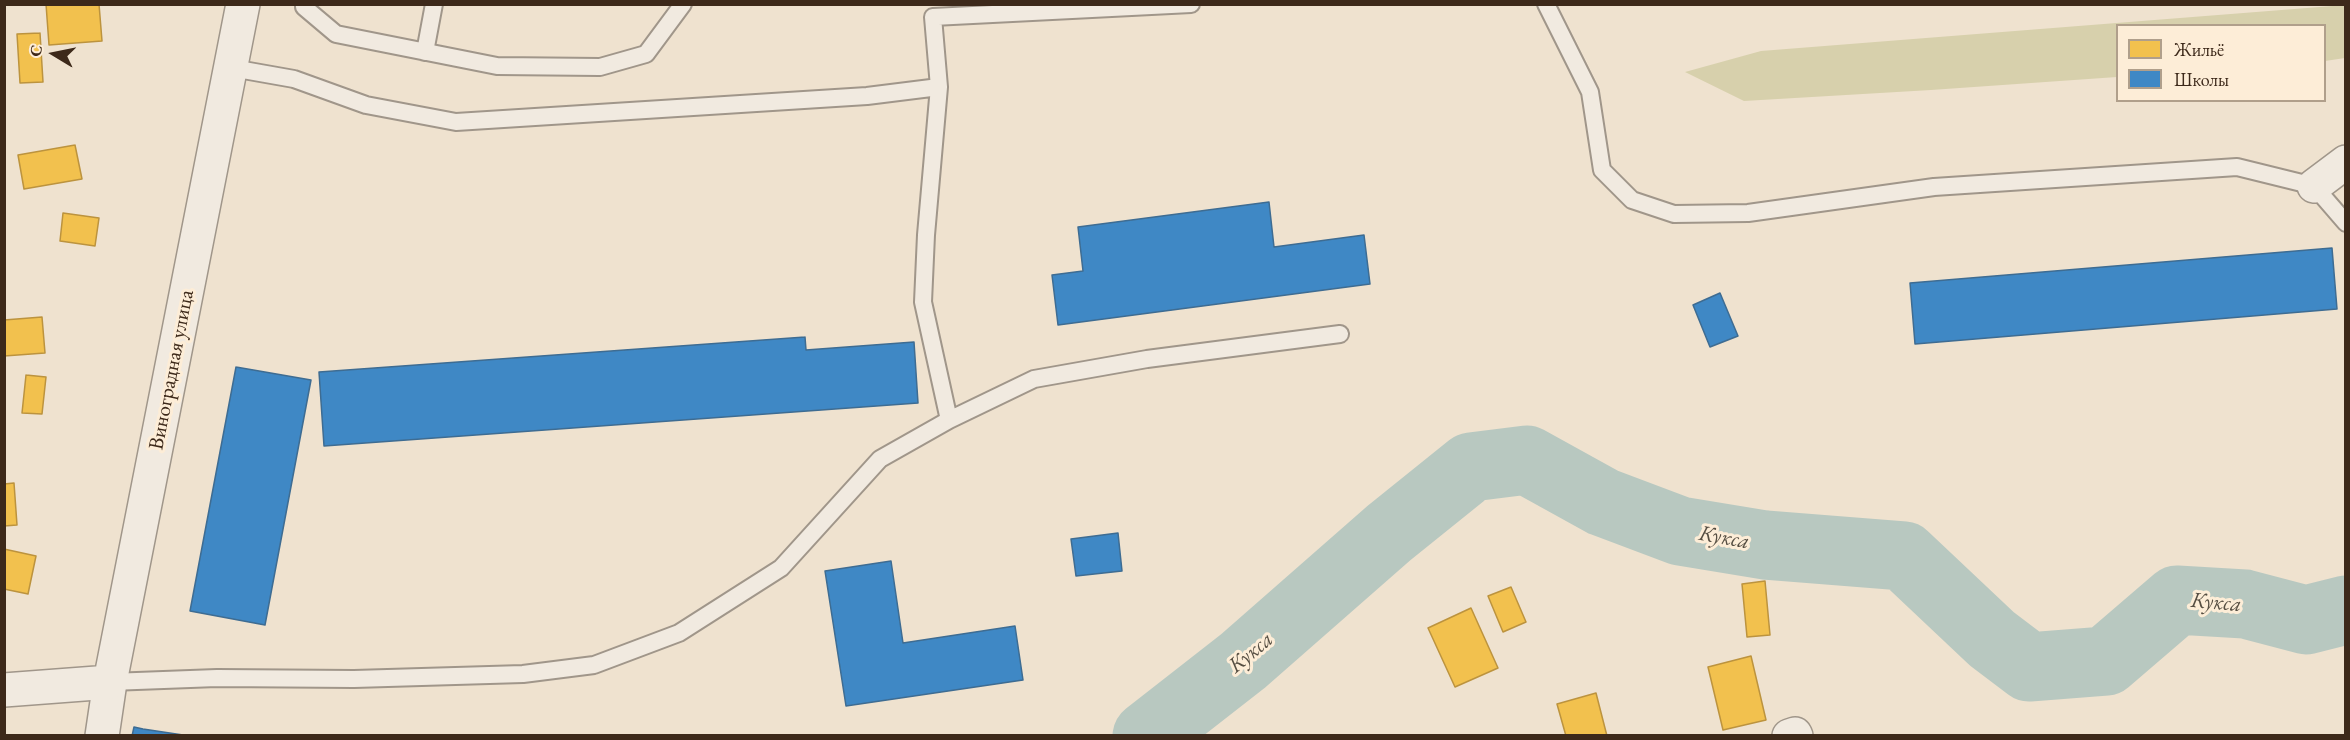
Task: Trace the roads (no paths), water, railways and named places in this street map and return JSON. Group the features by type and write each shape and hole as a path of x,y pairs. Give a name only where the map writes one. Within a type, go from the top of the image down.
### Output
{"street":[{"name":"Виноградная улица","path":"102,735 110,682 243,4"},
{"path":"2314,186 2346,162"},
{"path":"4,690 110,682"},
{"path":"1788,735 1796,735"}],"lane":[{"path":"304,4 336,34 497,66 600,67 646,54 683,4"},
{"path":"425,52 434,4"},
{"path":"949,420 923,302 926,235 939,87 932,11 1191,4"},
{"path":"1546,4 1590,92 1602,170 1632,200 1674,214 1748,213 1934,187 2237,167 2314,186 2346,223"},
{"path":"231,68 294,79 366,105 456,122 867,96 939,87"},
{"path":"110,682 217,678 354,680 523,674 594,665 679,633 781,568 880,459 949,420 1035,379 1147,359 1340,334"}],"waterway":[{"name":"Кукса","path":"1147,736 1243,661 1389,533 1471,467 1527,460 1603,502 1680,531 1765,545 1904,556 1992,639 2029,667 2106,661 2177,600 2245,604 2306,620 2346,610"}]}
